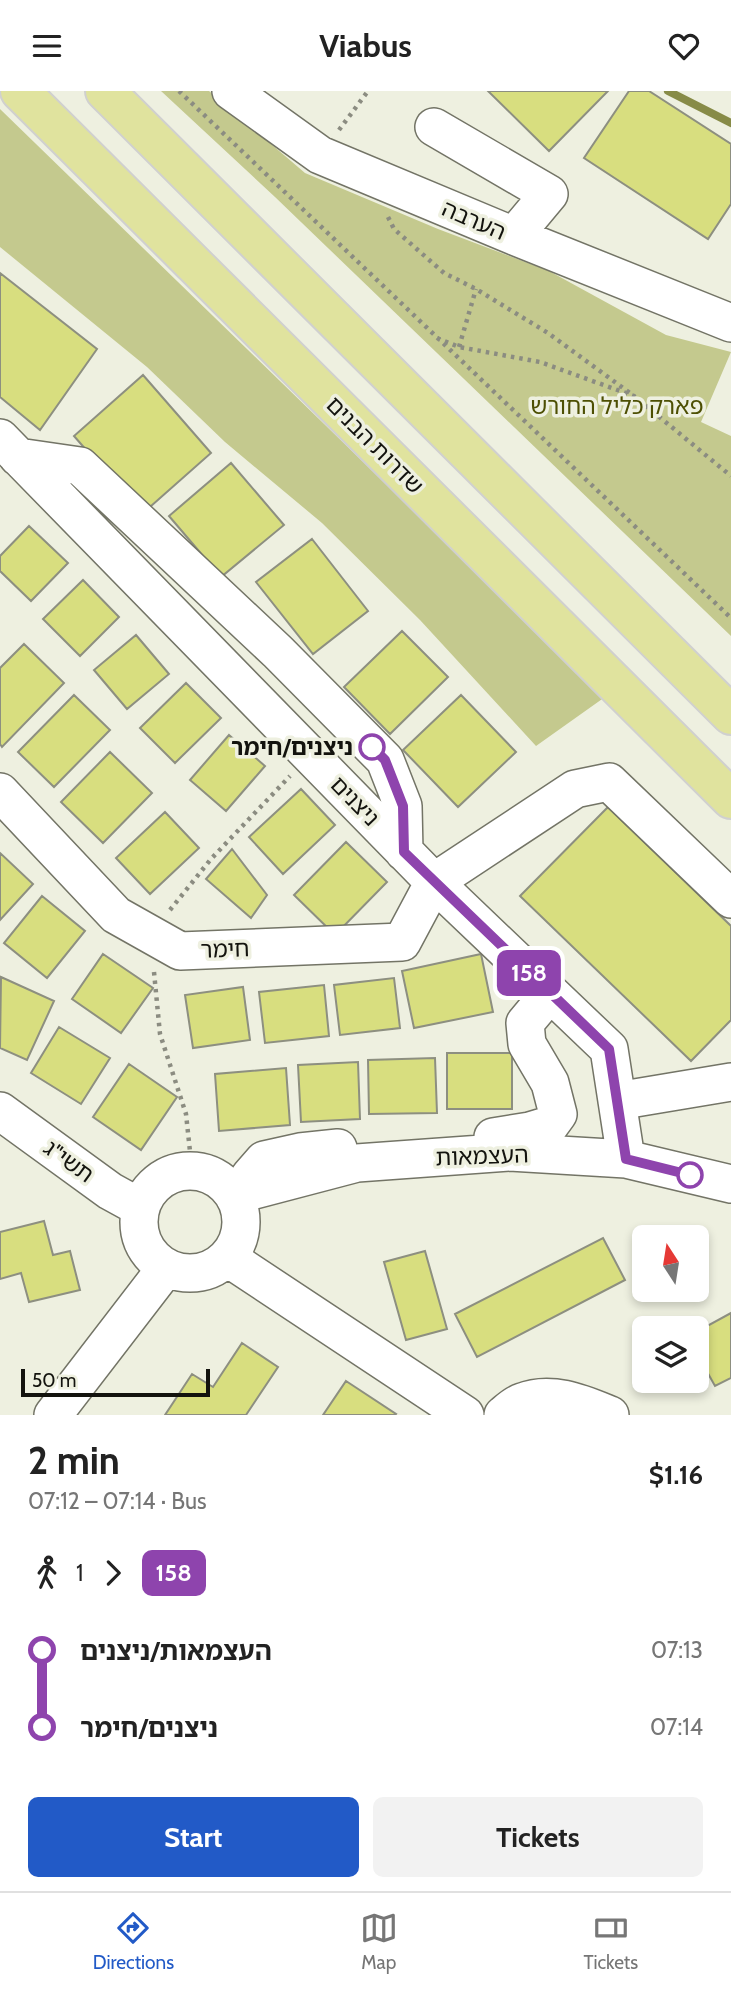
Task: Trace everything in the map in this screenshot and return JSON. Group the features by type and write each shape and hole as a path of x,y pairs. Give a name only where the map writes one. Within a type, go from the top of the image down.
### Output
{"main road":[{"name":"שדרות הבנים","path":"20,91 731,799"},
{"path":"105,91 731,715"}],"street":[{"name":"הערבה","path":"231,91 320,155 731,323"},
{"path":"434,127 550,194 514,236"},
{"path":"9,447 80,466 278,652 385,760 403,806 404,852"},
{"name":"ניצנים","path":"9,447 404,852 609,1049 626,1159"},
{"path":"434,882 575,789 609,782 731,899"},
{"name":"חימר","path":"0,792 116,915 180,951 402,941 434,882"},
{"path":"239,1194 209,1174 192,1170 175,1173 160,1181 148,1193 141,1208 138,1226 152,1257 166,1268 182,1273 199,1273 215,1268 228,1258 238,1244 242,1228 239,1194 264,1160 416,1140 493,1137 550,1125 558,1114 550,1083 527,1044 525,1023 550,993"},
{"path":"617,1101 731,1082"},
{"name":"תשי\"ג","path":"0,1111 110,1191 141,1208"},
{"name":"העצמאות","path":"239,1194 357,1163 510,1152 626,1159 731,1184"},
{"path":"228,1258 465,1415"},
{"path":"53,1415 166,1268"},
{"path":"503,1415 521,1402 550,1396 610,1415"}],"path":[{"path":"179,91 731,618"},
{"path":"320,155 368,91"},
{"path":"384,207 394,229 444,273 476,289 548,333 634,396 731,476"},
{"path":"459,347 476,289"},
{"path":"435,337 459,347 540,362 634,396"},
{"path":"192,1170 186,1114 160,1034 151,934 211,859 310,755"}],"green space":[{"name":"פארק כליל החורש","path":"161,91 209,91 305,173 438,229 549,271 666,335 731,352 701,422 731,436 731,636 275,197"},
{"path":"0,109 605,697 536,746 420,620 322,523 225,442 147,367 0,247"}],"building":[{"path":"488,91 608,91 549,151"},
{"path":"629,91 649,91 731,144 731,204 708,239 584,158"},
{"path":"0,273 97,349 40,430 0,397"},
{"path":"143,375 211,453 142,514 74,436"},
{"path":"231,463 284,525 221,577 169,516"},
{"path":"29,526 68,563 31,601 0,571 0,556"},
{"path":"312,539 368,611 313,654 256,582"},
{"path":"83,580 119,617 80,656 43,619"},
{"path":"402,631 448,677 390,734 344,687"},
{"path":"136,635 169,674 127,709 94,670"},
{"path":"24,644 64,683 2,747 0,668"},
{"path":"186,683 221,718 175,763 140,728"},
{"path":"74,695 110,730 54,787 18,752"},
{"path":"461,695 516,752 458,807 403,750"},
{"path":"229,735 265,766 226,811 190,780"},
{"path":"110,752 152,793 103,843 61,802"},
{"path":"301,789 335,825 283,874 249,837"},
{"path":"608,807 731,926 731,1020 691,1061 520,896"},
{"path":"165,812 199,848 150,894 116,858"},
{"path":"346,842 387,882 335,935 294,895"},
{"path":"232,849 267,895 251,918 206,879"},
{"path":"0,853 33,884 0,920"},
{"path":"42,896 85,931 47,978 4,943"},
{"path":"103,954 153,988 121,1033 72,999"},
{"path":"481,954 493,1012 414,1028 402,971"},
{"path":"1,977 54,1001 27,1060 0,1048"},
{"path":"394,978 400,1028 340,1035 334,985"},
{"path":"324,985 329,1036 265,1043 259,992"},
{"path":"243,987 250,1040 193,1048 185,995"},
{"path":"59,1027 110,1058 81,1104 31,1073"},
{"path":"447,1053 512,1053 512,1109 447,1109"},
{"path":"435,1058 437,1113 369,1114 368,1060"},
{"path":"358,1062 360,1119 301,1122 298,1065"},
{"path":"129,1064 177,1097 141,1150 93,1117"},
{"path":"286,1068 290,1125 219,1131 215,1074"},
{"path":"44,1221 53,1255 70,1251 80,1290 29,1302 21,1273 0,1279 0,1232"},
{"path":"603,1238 625,1280 477,1357 455,1314"},
{"path":"425,1251 447,1329 406,1340 384,1262"},
{"path":"731,1313 731,1378 715,1386 709,1375 709,1325"},
{"path":"242,1343 278,1367 246,1415 165,1415 192,1374 213,1387"},
{"path":"346,1381 396,1414 323,1415"}],"waterway":[{"path":"668,91 731,123"}],"bus line":[{"name":"158","path":"372,747 385,760 403,806 404,852 609,1049 626,1159 690,1175"}],"place":[{"name":"ניצנים/חימר","path":"372,747"}]}
